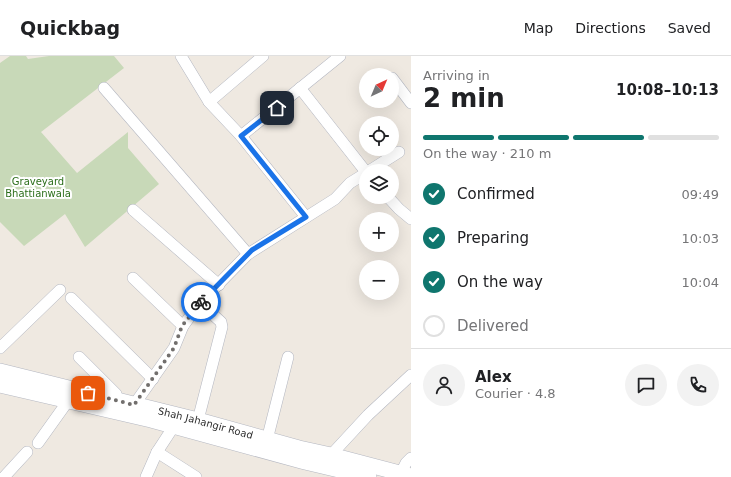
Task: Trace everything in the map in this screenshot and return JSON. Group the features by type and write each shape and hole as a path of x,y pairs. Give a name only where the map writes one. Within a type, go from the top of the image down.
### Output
{"street":[{"path":"181,56 209,102 241,136 306,217"},
{"path":"209,102 263,56"},
{"path":"241,136 340,56"},
{"path":"399,87 411,103"},
{"path":"104,88 248,254"},
{"path":"300,88 360,164"},
{"path":"380,164 400,152"},
{"path":"134,405 174,348 182,326 200,303 248,254 335,199 350,183 359,177"},
{"path":"394,204 411,218"},
{"path":"133,210 219,285"},
{"path":"133,278 182,326"},
{"path":"0,348 60,290"},
{"path":"71,298 153,379"},
{"path":"198,420 222,327 221,322 200,303"},
{"path":"78,357 116,394 117,400"},
{"path":"267,440 288,357"},
{"name":"Shah Jahangir Road","path":"0,371 198,420 298,448 406,474"},
{"path":"331,455 368,415 411,376"},
{"name":"Shah Jahangir Road","path":"0,385 174,426 305,462 370,477"},
{"path":"38,443 68,401"},
{"path":"146,477 157,452 174,426"},
{"path":"4,477 27,452"},
{"path":"157,452 196,477"},
{"path":"406,474 406,463 411,458"}],"green space":[{"name":"Graveyard Bhattianwala","path":"10,56 26,56 28,59 49,56 114,56 124,68 41,132 77,173 128,132 128,148 159,184 85,247 65,214 24,246 0,222 0,63"}],"way so far":[{"path":"88,393 134,405 174,348 182,326 201,302"}],"route":[{"path":"201,302 252,250 306,217 241,136 277,108"}]}
